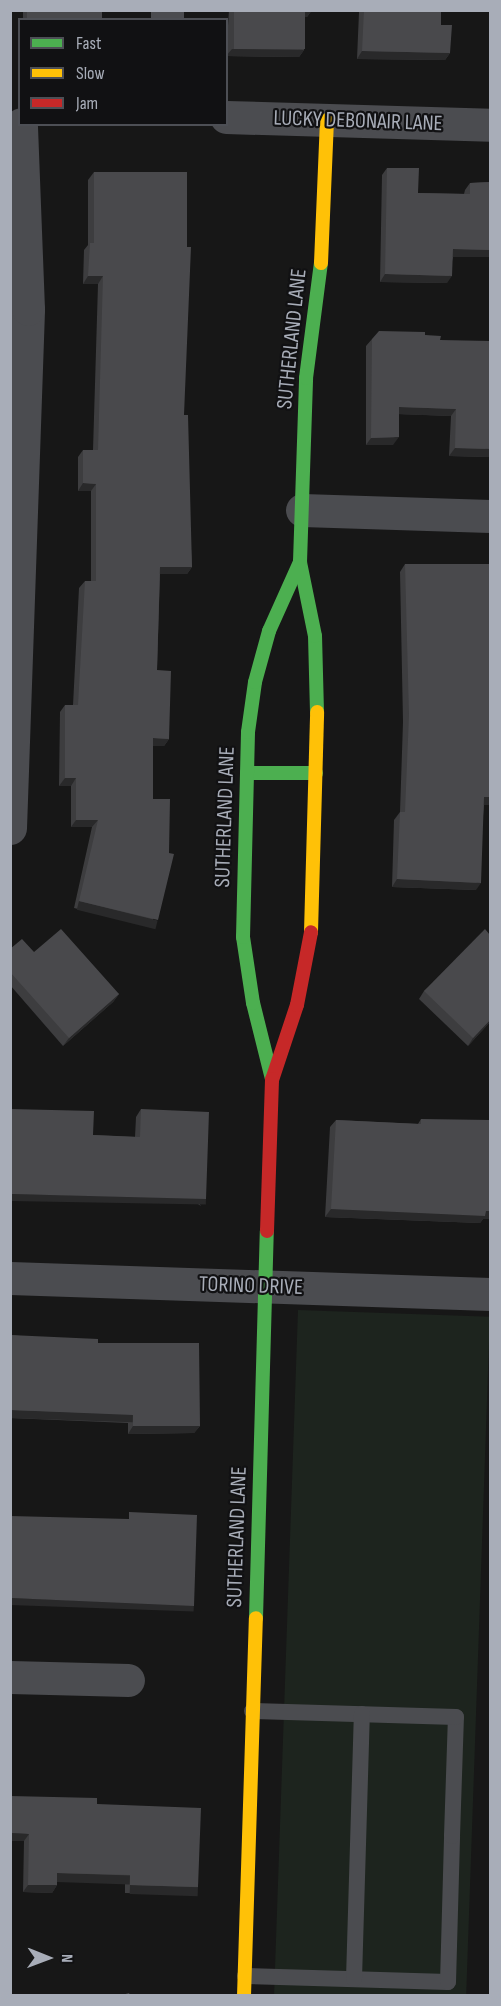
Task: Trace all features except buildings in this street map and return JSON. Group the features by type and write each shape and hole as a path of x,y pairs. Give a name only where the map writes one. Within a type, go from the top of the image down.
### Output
{"street":[{"name":"LUCKY DEBONAIR LANE","path":"228,117 490,125"},
{"name":"SUTHERLAND LANE","path":"272,1080 297,1005 308,959 316,773 315,636 300,562 306,378 323,239 327,120"},
{"path":"10,828 16,501 27,309 21,126"},
{"path":"302,510 490,516"},
{"name":"SUTHERLAND LANE","path":"244,1995 272,1080 253,1003 243,936 247,773 250,710 258,668 269,631 300,562"},
{"path":"247,773 316,773"},
{"name":"TORINO DRIVE","path":"10,1278 490,1294"},
{"path":"10,1677 128,1680"}],"lane":[{"path":"244,1976 448,1982 456,1717 252,1710"},
{"path":"354,1979 362,1714"}],"shaded area":[{"path":"298,1310 490,1317 466,1996 274,1996"}],"traffic: fast":[{"path":"317,712 315,636 300,562 306,378 321,263"},
{"path":"272,1079 253,1003 243,937 248,732 255,682 269,631 300,562"},
{"path":"247,773 316,773"},
{"path":"256,1618 267,1231"}],"traffic: slow":[{"path":"321,263 327,120"},
{"path":"311,932 317,712"},
{"path":"244,1996 256,1618"}],"traffic: jam":[{"path":"272,1080 297,1005 311,932"},
{"path":"267,1231 272,1079"}]}
